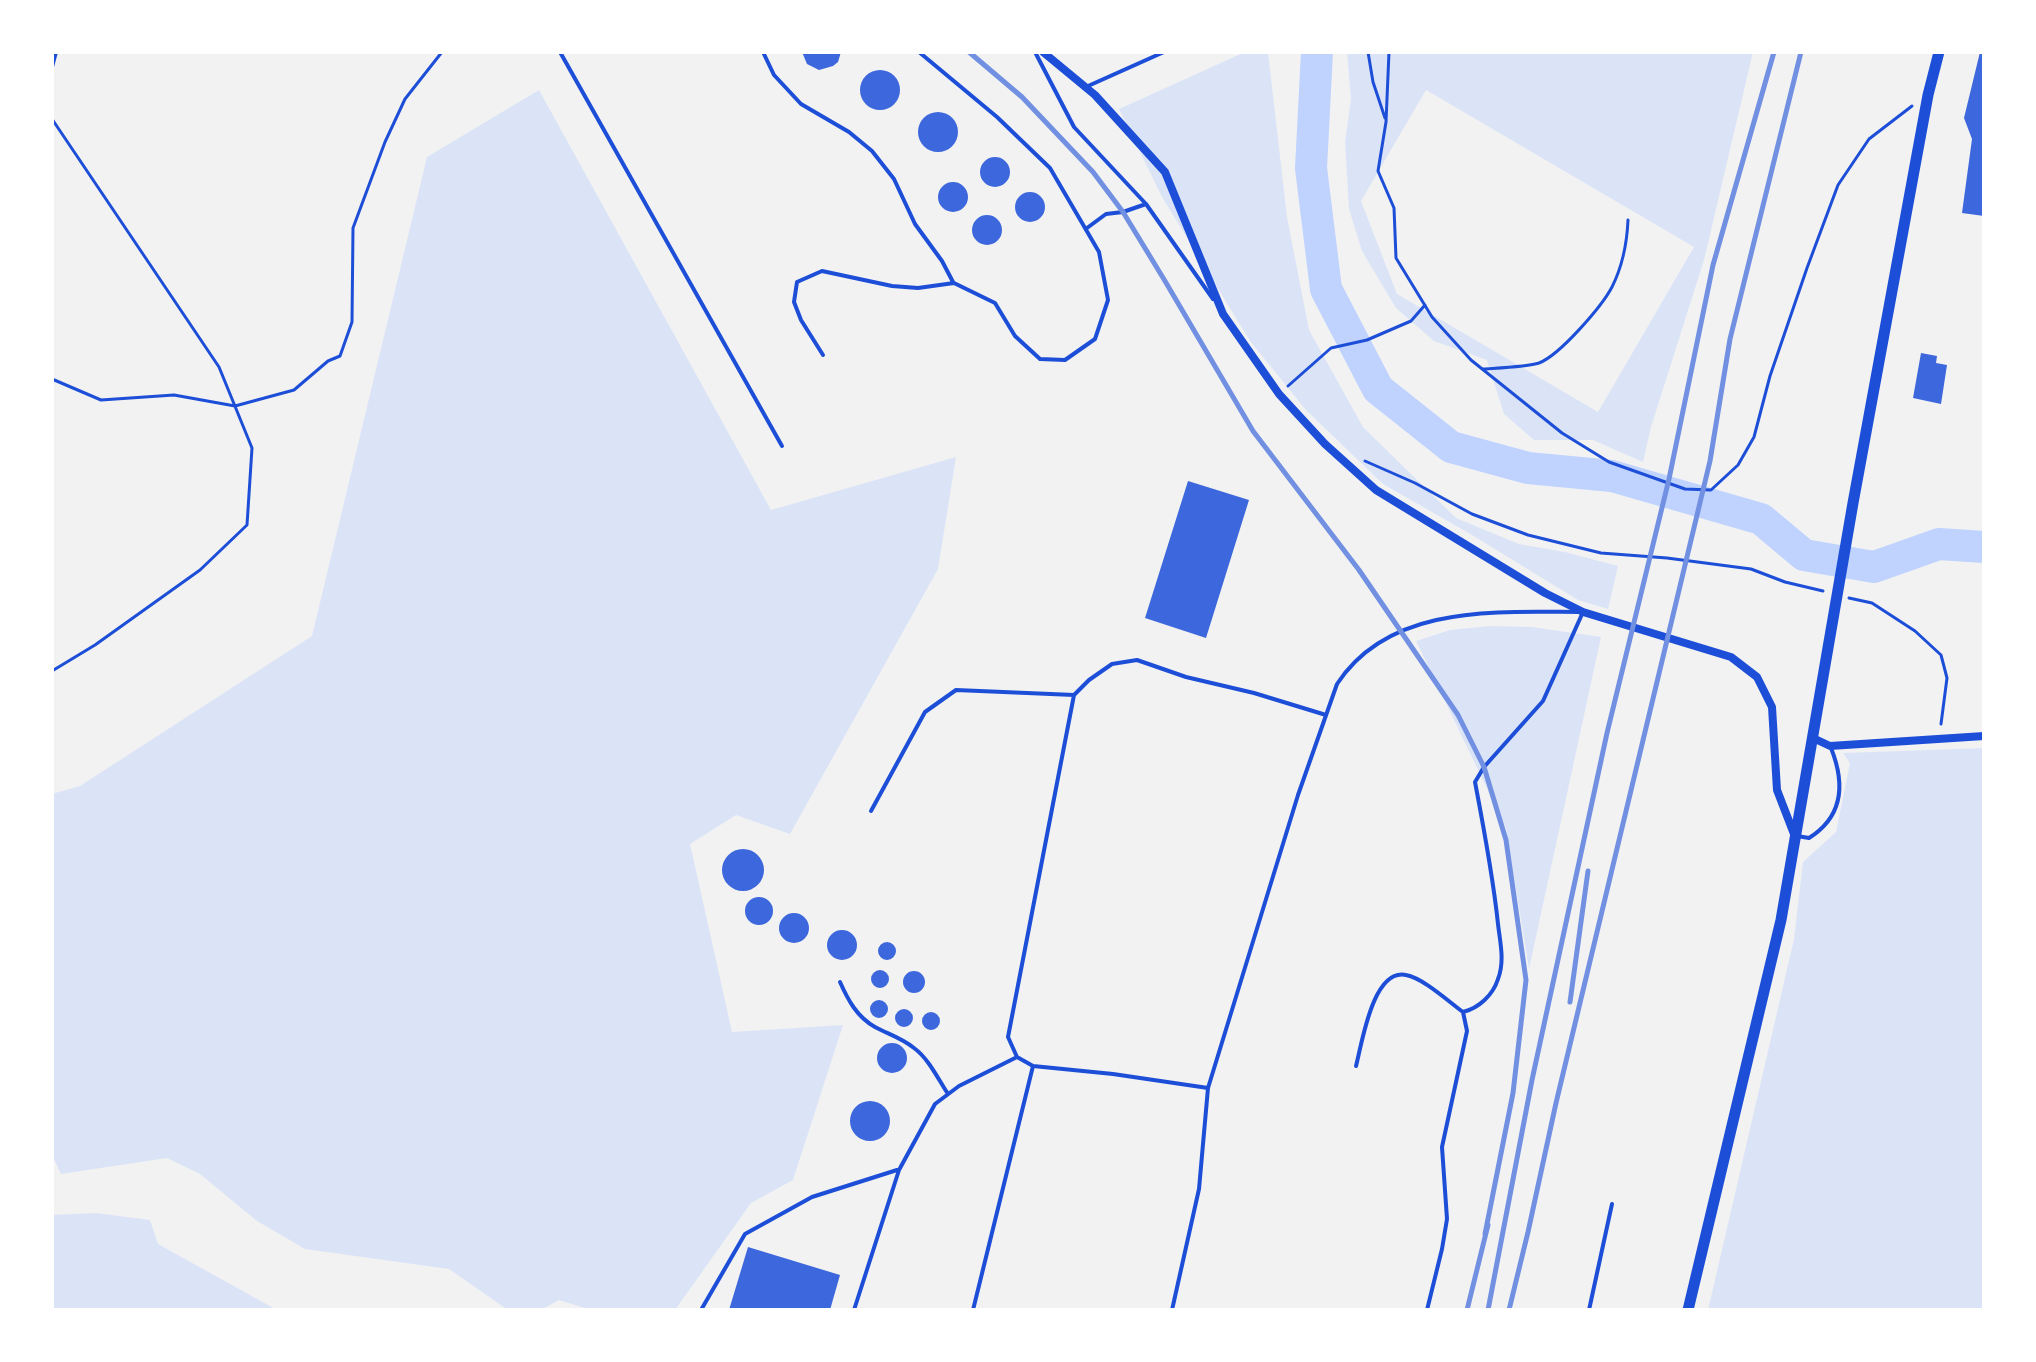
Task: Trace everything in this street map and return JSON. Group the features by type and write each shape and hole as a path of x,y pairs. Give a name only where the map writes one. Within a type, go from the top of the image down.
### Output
{"main road":[{"path":"1688,1310 1781,920 1853,503 1928,95 1939,52"}],"street":[{"path":"1043,52 1095,95 1165,172 1223,314 1279,394 1325,444 1376,490 1545,593 1583,612 1731,657 1757,677 1772,707 1777,790 1794,836"},
{"path":"1813,738 1830,746 1984,736"}],"lane":[{"path":"52,67 56,52"},
{"path":"560,52 782,446"},
{"path":"763,52 774,75 801,104 849,132 872,151 894,179 915,224 954,283"},
{"path":"823,355 801,320 794,302 797,282 822,271 892,286 918,288 954,283 995,303 1015,336 1040,359 1065,360 1095,339 1108,300 1099,252 1050,168 997,117 919,52"},
{"path":"1035,52 1074,127 1146,204 1223,314"},
{"path":"1085,87 1164,52"},
{"path":"1086,229 1106,214 1146,204"},
{"path":"1172,1310 1199,1189 1208,1088 1298,795 1337,684 1358,657 1399,630 1419,624 1484,612 1583,612 1543,701 1484,767 1475,782 1493,879 1502,961 1499,979 1492,991 1475,1009 1463,1012"},
{"path":"1208,1088 1033,1066 1017,1057 1008,1037 1074,695 1112,664 1137,660 1186,677 1326,715"},
{"path":"871,811 925,712 956,690 1074,695"},
{"path":"1794,836 1809,838 1817,833 1835,809 1840,793 1838,767 1830,746"},
{"path":"1356,1066 1376,995 1395,975 1406,974 1418,979 1463,1012 1467,1031 1442,1147 1447,1219 1427,1310"},
{"path":"840,982 859,1016 917,1050 948,1094"},
{"path":"854,1310 899,1170 935,1104 959,1086 1017,1057"},
{"path":"973,1310 1033,1066"},
{"path":"701,1310 745,1234 812,1197 899,1170"},
{"path":"1589,1310 1612,1204"}],"path":[{"path":"52,379 101,400 174,395 235,406 294,390 328,361 340,356 352,322 353,228 385,142 405,99 442,52"},
{"path":"1368,52 1373,82 1386,122"},
{"path":"1389,52 1386,122 1378,171 1394,208 1396,258 1425,305 1471,360 1562,433 1609,462 1685,489 1711,490 1738,465 1754,437 1770,376 1838,185 1869,139 1928,95"},
{"path":"52,119 219,367 252,448 247,525 200,570 95,645 52,671"},
{"path":"1483,369 1539,363 1561,349 1612,288 1626,248 1628,220"},
{"path":"1279,394 1331,348 1367,340 1411,321 1425,305"},
{"path":"1364,461 1415,483 1472,514 1528,535 1601,553 1751,569 1785,582 1829,592"},
{"path":"1843,596 1872,603 1915,631 1941,655 1947,678 1940,739"}],"shaded area":[{"path":"1245,52 1268,52 1287,217 1309,330 1363,427 1456,518 1519,544 1618,566 1608,609 1578,600 1383,484 1306,410 1250,341 1162,197 1119,109"},
{"path":"1347,52 1753,52 1704,260 1651,427 1643,462 1593,440 1534,440 1504,414 1487,360 1434,341 1396,308 1362,251 1349,209 1345,142 1351,99","holes":["1426,90 1694,247 1598,412 1397,294 1361,201"]},
{"path":"539,90 771,510 956,457 938,569 790,834 736,815 690,844 732,1032 843,1025 793,1180 751,1203 675,1310 591,1310 559,1300 541,1310 508,1310 449,1269 305,1249 257,1221 200,1174 167,1158 61,1174 52,1155 52,794 80,786 312,636 427,157"},
{"path":"1491,626 1532,627 1601,637 1529,969 1506,828 1416,641 1450,630"},
{"path":"1984,748 1984,1310 1708,1310 1794,939 1803,862 1836,832 1850,763 1843,753"},
{"path":"96,1213 150,1220 158,1244 277,1310 52,1310 52,1215"}],"building":[{"path":"802,52 841,52 838,62 819,70 807,64"},
{"path":"1980,52 1984,52 1984,216 1962,213 1972,139 1964,118"},
{"path":"880,70 894,76 900,90 894,104 880,110 866,104 860,90 866,76"},
{"path":"938,112 952,118 958,132 952,146 938,152 924,146 918,132 924,118"},
{"path":"995,157 1006,161 1010,172 1006,183 995,187 984,183 980,172 984,161"},
{"path":"953,182 964,186 968,197 964,208 953,212 942,208 938,197 942,186"},
{"path":"1030,192 1041,196 1045,207 1041,218 1030,222 1019,218 1015,207 1019,196"},
{"path":"987,215 998,219 1002,230 998,241 987,245 976,241 972,230 976,219"},
{"path":"1921,353 1937,356 1936,363 1947,365 1941,404 1913,398"},
{"path":"1188,481 1249,500 1206,638 1145,618"},
{"path":"743,849 758,855 764,870 758,885 743,891 728,885 722,870 728,855"},
{"path":"759,897 769,901 773,911 769,921 759,925 749,921 745,911 749,901"},
{"path":"794,913 805,917 809,928 805,939 794,943 783,939 779,928 783,917"},
{"path":"842,930 853,934 857,945 853,956 842,960 831,956 827,945 831,934"},
{"path":"887,942 896,951 887,960 878,951"},
{"path":"880,970 889,979 880,988 871,979"},
{"path":"914,971 922,974 925,982 922,990 914,993 906,990 903,982 906,974"},
{"path":"879,1000 888,1009 879,1018 870,1009"},
{"path":"904,1009 913,1018 904,1027 895,1018"},
{"path":"931,1012 940,1021 931,1030 922,1021"},
{"path":"892,1043 903,1047 907,1058 903,1069 892,1073 881,1069 877,1058 881,1047"},
{"path":"870,1101 884,1107 890,1121 884,1135 870,1141 856,1135 850,1121 856,1107"},
{"path":"748,1247 840,1275 830,1310 729,1310"}],"waterway":[{"path":"1317,52 1311,168 1326,289 1378,389 1451,447 1528,468 1612,476 1761,519 1804,555 1874,567 1939,544 1984,547"}],"railway":[{"path":"969,52 1022,97 1093,172 1123,212 1253,431 1359,570 1458,715 1484,767 1506,840 1526,980 1513,1093 1485,1234"},
{"path":"1488,1310 1532,1080 1607,733 1669,479 1713,265 1774,52"},
{"path":"1509,1310 1710,461 1730,339 1801,52"},
{"path":"1570,1002 1588,871"},
{"path":"1467,1310 1488,1225"}]}
